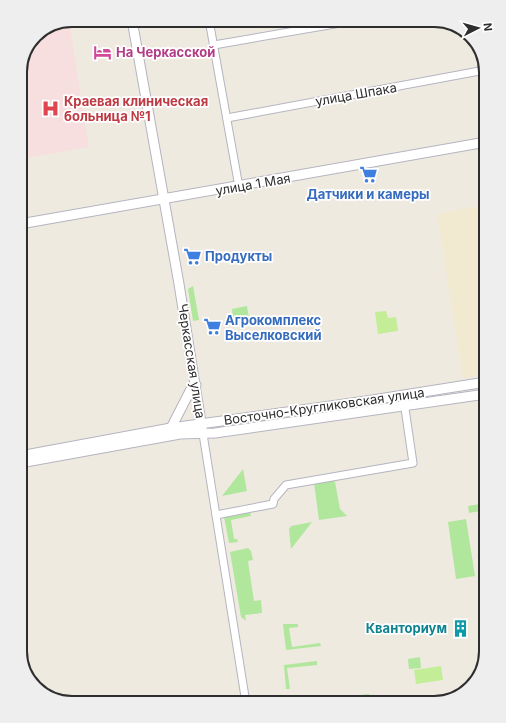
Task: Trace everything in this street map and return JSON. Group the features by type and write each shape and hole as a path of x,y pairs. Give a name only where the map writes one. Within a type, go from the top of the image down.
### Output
{"street":[{"name":"Черкасская улица","path":"133,27 196,385 245,696"},
{"path":"210,27 239,186"},
{"path":"214,45 318,27"},
{"name":"улица Шпака","path":"227,118 479,71"},
{"name":"улица 1 Мая","path":"27,223 479,143"},
{"name":"Восточно-Кругликовская улица","path":"27,455 171,428 479,383"},
{"path":"171,428 190,391 196,385"},
{"path":"216,515 273,504 274,499 286,485 413,463 402,395"},
{"name":"Восточно-Кругликовская улица","path":"27,462 180,434 203,434 404,407 479,395"}],"shaded area":[{"name":"Краевая клиническая больница №1","path":"70,27 89,147 27,158 27,69 30,55 40,40 55,30"},
{"path":"479,206 479,375 463,378 437,214"}],"green space":[{"path":"193,286 199,320 193,321 188,289"},
{"path":"247,306 249,318 233,322 232,309"},
{"path":"386,311 388,318 396,317 398,331 378,334 375,312"},
{"path":"243,469 247,491 222,496"},
{"path":"332,480 335,482 340,509 347,516 319,520 314,483"},
{"path":"479,504 479,511 469,513 468,506"},
{"path":"250,512 251,516 231,520 234,539 237,539 238,542 229,543 224,517"},
{"path":"466,519 475,576 456,579 448,522"},
{"path":"312,522 291,549 289,529 291,526"},
{"path":"248,548 251,551 253,560 248,561 254,601 261,600 262,613 245,615 246,621 241,617 230,552"},
{"path":"283,624 298,624 298,627 289,628 292,647 320,643 321,646 286,650"},
{"path":"420,657 421,668 409,669 408,659"},
{"path":"317,661 317,665 287,668 290,689 286,689 284,665"},
{"path":"441,666 443,680 416,684 414,670"},
{"path":"369,694 369,696 354,696"}],"place":[{"name":"На Черкасской","path":"103,52"},
{"name":"Краевая клиническая больница №1","path":"51,108"},
{"name":"Датчики и камеры","path":"368,175"},
{"name":"Продукты","path":"192,256"},
{"name":"Агрокомплекс Выселковский","path":"212,327"},
{"name":"Кванториум","path":"460,628"}]}
